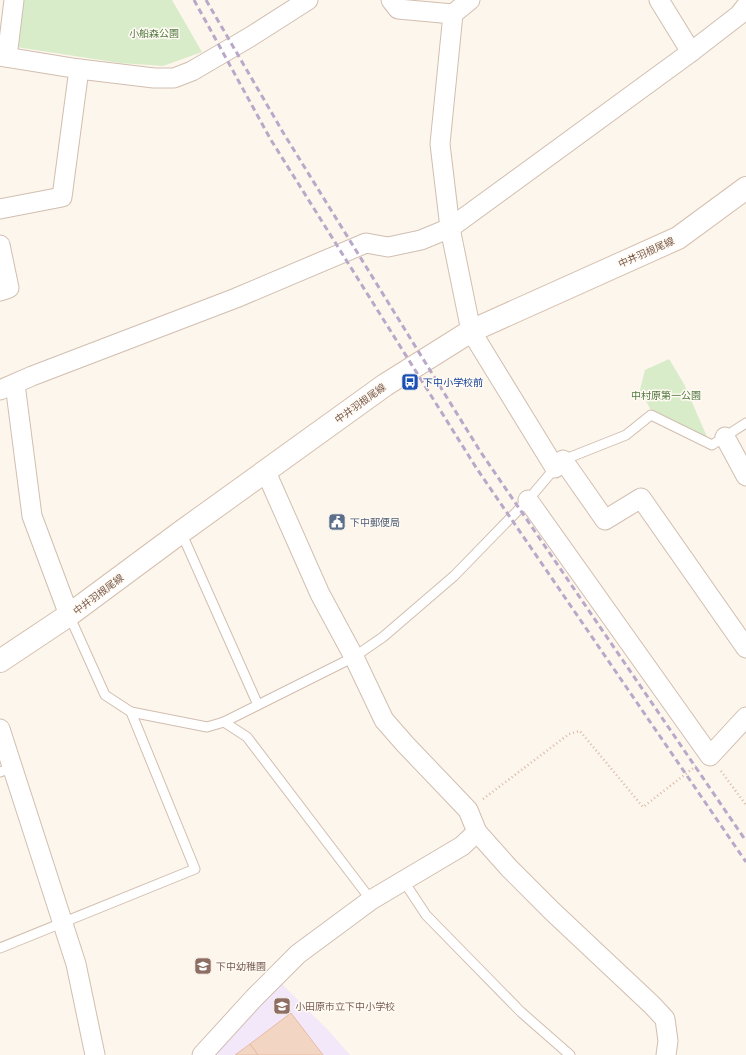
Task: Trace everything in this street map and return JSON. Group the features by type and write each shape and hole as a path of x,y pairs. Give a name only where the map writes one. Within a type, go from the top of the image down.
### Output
{"main road":[{"name":"中井羽根尾線","path":"0,661 69,615 385,385 471,331 678,238 746,188"}],"street":[{"path":"14,0 3,57 79,69 154,78 174,78 192,71 250,37 308,0"},
{"path":"391,0 398,9 453,14 470,0"},
{"path":"659,0 690,52"},
{"path":"453,14 440,144 450,228 471,331 559,464 605,520 641,498 746,648"},
{"path":"69,615 32,516 7,387 236,298 366,243 388,247 421,240 450,228 690,52 744,15"},
{"path":"0,209 62,197 79,69"},
{"path":"0,245 9,288 0,291"},
{"path":"725,437 746,476"},
{"path":"266,472 320,594 354,657 384,720 404,744 468,810 477,832 509,868 665,1019 668,1041 666,1055"},
{"path":"528,500 710,756 746,717"},
{"path":"0,729 7,769 64,923 76,964 95,1055"},
{"path":"204,1054 254,998 298,954 371,900 462,846 477,832"}],"lane":[{"path":"69,615 105,695 131,712 206,727 224,722 354,657 383,636 454,576 528,500 559,464 626,435 651,415 712,445 746,423"},
{"path":"181,532 258,705"},
{"path":"0,948 195,869 131,712"},
{"path":"224,722 247,737 371,900"},
{"path":"403,880 426,915 521,1012 570,1055"}],"path":[{"path":"468,810 569,734 580,731 643,807 710,756 746,805"}],"shaded area":[{"name":"小田原市立下中小学校","path":"281,983 328,1030 350,1055 215,1055"}],"green space":[{"name":"小船森公園","path":"23,0 172,0 202,52 163,66 120,63 16,47"},
{"name":"中村原第一公園","path":"669,359 684,384 708,439 652,412 640,390 645,370"}],"building":[{"path":"291,1013 323,1055 258,1055 250,1044"},
{"path":"250,1044 258,1055 235,1055"}],"railway":[{"path":"194,0 271,140 477,469 746,862"},
{"path":"206,0 284,134 480,451 746,841"}],"place":[{"name":"下中小学校前","path":"410,382"},
{"name":"下中郵便局","path":"337,522"},
{"name":"下中幼稚園","path":"203,966"},
{"name":"小田原市立下中小学校","path":"282,1006"}]}
